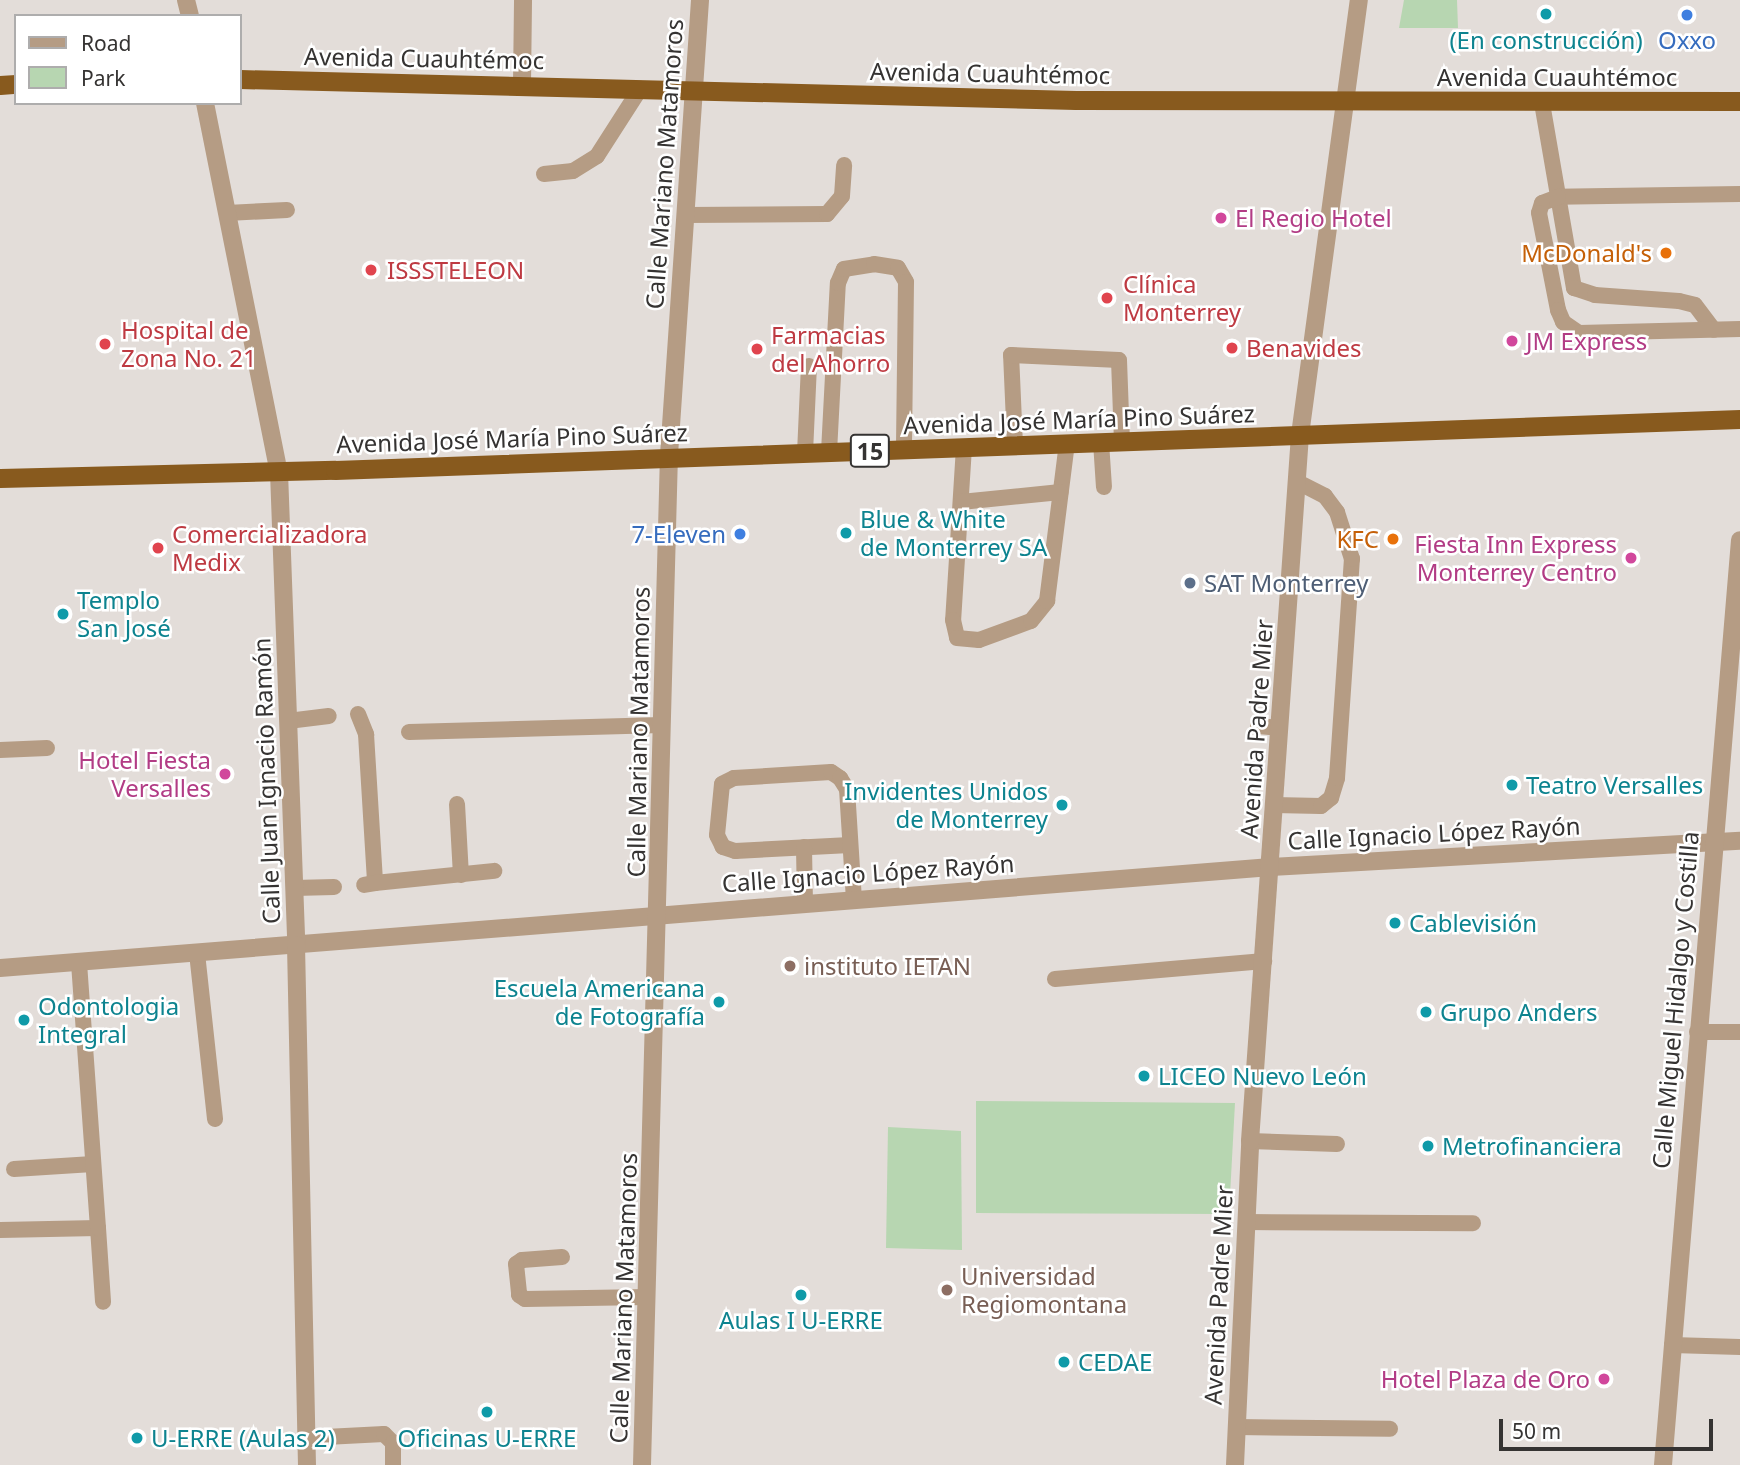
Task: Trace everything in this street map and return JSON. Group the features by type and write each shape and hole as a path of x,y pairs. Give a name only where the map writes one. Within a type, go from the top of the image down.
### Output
{"highway":[{"name":"Avenida Cuauhtémoc","path":"242,79 1076,100 1345,99 1542,103 1740,101"},
{"name":"Avenida José María Pino Suárez","path":"0,478 279,472 670,455 904,450 1740,419"}],"street":[{"path":"522,84 523,0"},
{"name":"Calle Mariano Matamoros","path":"642,1465 670,455 700,0"},
{"name":"Avenida Padre Mier","path":"1236,1465 1250,1141 1272,867 1300,435 1359,0"},
{"name":"Calle Juan Ignacio Ramón","path":"205,105 279,472 296,945 307,1465"},
{"name":"Calle Miguel Hidalgo y Costilla","path":"1663,1465 1740,540"},
{"name":"Calle Ignacio López Rayón","path":"0,968 658,913 1272,867 1740,841"}],"lane":[{"path":"544,174 573,171 597,156 640,89"},
{"path":"1542,103 1574,288 1595,295 1679,300 1695,305 1714,330"},
{"path":"686,215 814,222 837,204 844,165"},
{"path":"1740,194 1558,197 1542,203 1539,213 1563,322 1579,333 1740,329"},
{"path":"227,212 287,210"},
{"path":"829,452 838,283 845,269 874,264 898,268 907,289 904,450"},
{"path":"1015,445 1011,355 1119,360 1122,442"},
{"path":"805,453 809,366"},
{"path":"1101,442 1104,487"},
{"path":"964,447 953,620 957,638 979,640 1031,621 1047,601 1067,443"},
{"path":"1274,805 1321,806 1331,799 1338,764 1352,559 1337,512 1325,496 1297,482"},
{"path":"961,502 1061,492"},
{"path":"358,714 375,734 370,884 494,872"},
{"path":"288,721 329,716"},
{"path":"409,732 662,725"},
{"path":"1258,726 1280,728"},
{"path":"0,750 47,748"},
{"path":"850,845 735,851 723,847 717,835 722,784 734,778 831,772 846,789 855,900"},
{"path":"457,804 461,875"},
{"path":"804,847 805,903"},
{"path":"294,888 334,887"},
{"path":"197,953 215,1119"},
{"path":"1055,979 1264,961"},
{"path":"79,963 103,1302"},
{"path":"1697,1032 1740,1032"},
{"path":"1250,1141 1338,1144"},
{"path":"14,1169 93,1164"},
{"path":"1246,1222 1474,1223"},
{"path":"0,1230 98,1228"},
{"path":"562,1257 522,1260 516,1264 519,1295 525,1299 648,1297"},
{"path":"1672,1345 1740,1347"},
{"path":"1237,1427 1390,1429"},
{"path":"306,1438 384,1434 393,1443 393,1465"}],"green space":[{"path":"1404,0 1457,0 1458,28 1399,28"},
{"path":"976,1101 1235,1103 1229,1214 976,1213"},
{"path":"888,1127 961,1131 962,1250 886,1248"}],"place":[{"name":"(En construcción)","path":"1546,14"},
{"name":"Oxxo","path":"1687,15"},
{"name":"El Regio Hotel","path":"1221,218"},
{"name":"McDonald's","path":"1666,253"},
{"name":"ISSSTELEON","path":"371,270"},
{"name":"Clínica Monterrey","path":"1107,298"},
{"name":"JM Express","path":"1512,341"},
{"name":"Hospital de Zona No. 21","path":"105,344"},
{"name":"Benavides","path":"1232,348"},
{"name":"Farmacias del Ahorro","path":"757,349"},
{"name":"Blue & White de Monterrey SA","path":"846,533"},
{"name":"7-Eleven","path":"740,534"},
{"name":"KFC","path":"1393,539"},
{"name":"Comercializadora Medix","path":"158,548"},
{"name":"Fiesta Inn Express Monterrey Centro","path":"1631,558"},
{"name":"SAT Monterrey","path":"1190,583"},
{"name":"Templo San José","path":"63,614"},
{"name":"Hotel Fiesta Versalles","path":"225,774"},
{"name":"Teatro Versalles","path":"1512,785"},
{"name":"Invidentes Unidos de Monterrey","path":"1062,805"},
{"name":"Cablevisión","path":"1395,923"},
{"name":"instituto IETAN","path":"790,966"},
{"name":"Escuela Americana de Fotografía","path":"719,1002"},
{"name":"Grupo Anders","path":"1426,1012"},
{"name":"Odontologia Integral","path":"24,1020"},
{"name":"LICEO Nuevo León","path":"1144,1076"},
{"name":"Metrofinanciera","path":"1428,1146"},
{"name":"Universidad Regiomontana","path":"947,1290"},
{"name":"Aulas I U-ERRE","path":"801,1295"},
{"name":"CEDAE","path":"1064,1362"},
{"name":"Hotel Plaza de Oro","path":"1604,1379"},
{"name":"Oficinas U-ERRE","path":"487,1412"},
{"name":"U-ERRE (Aulas 2)","path":"137,1438"}]}
